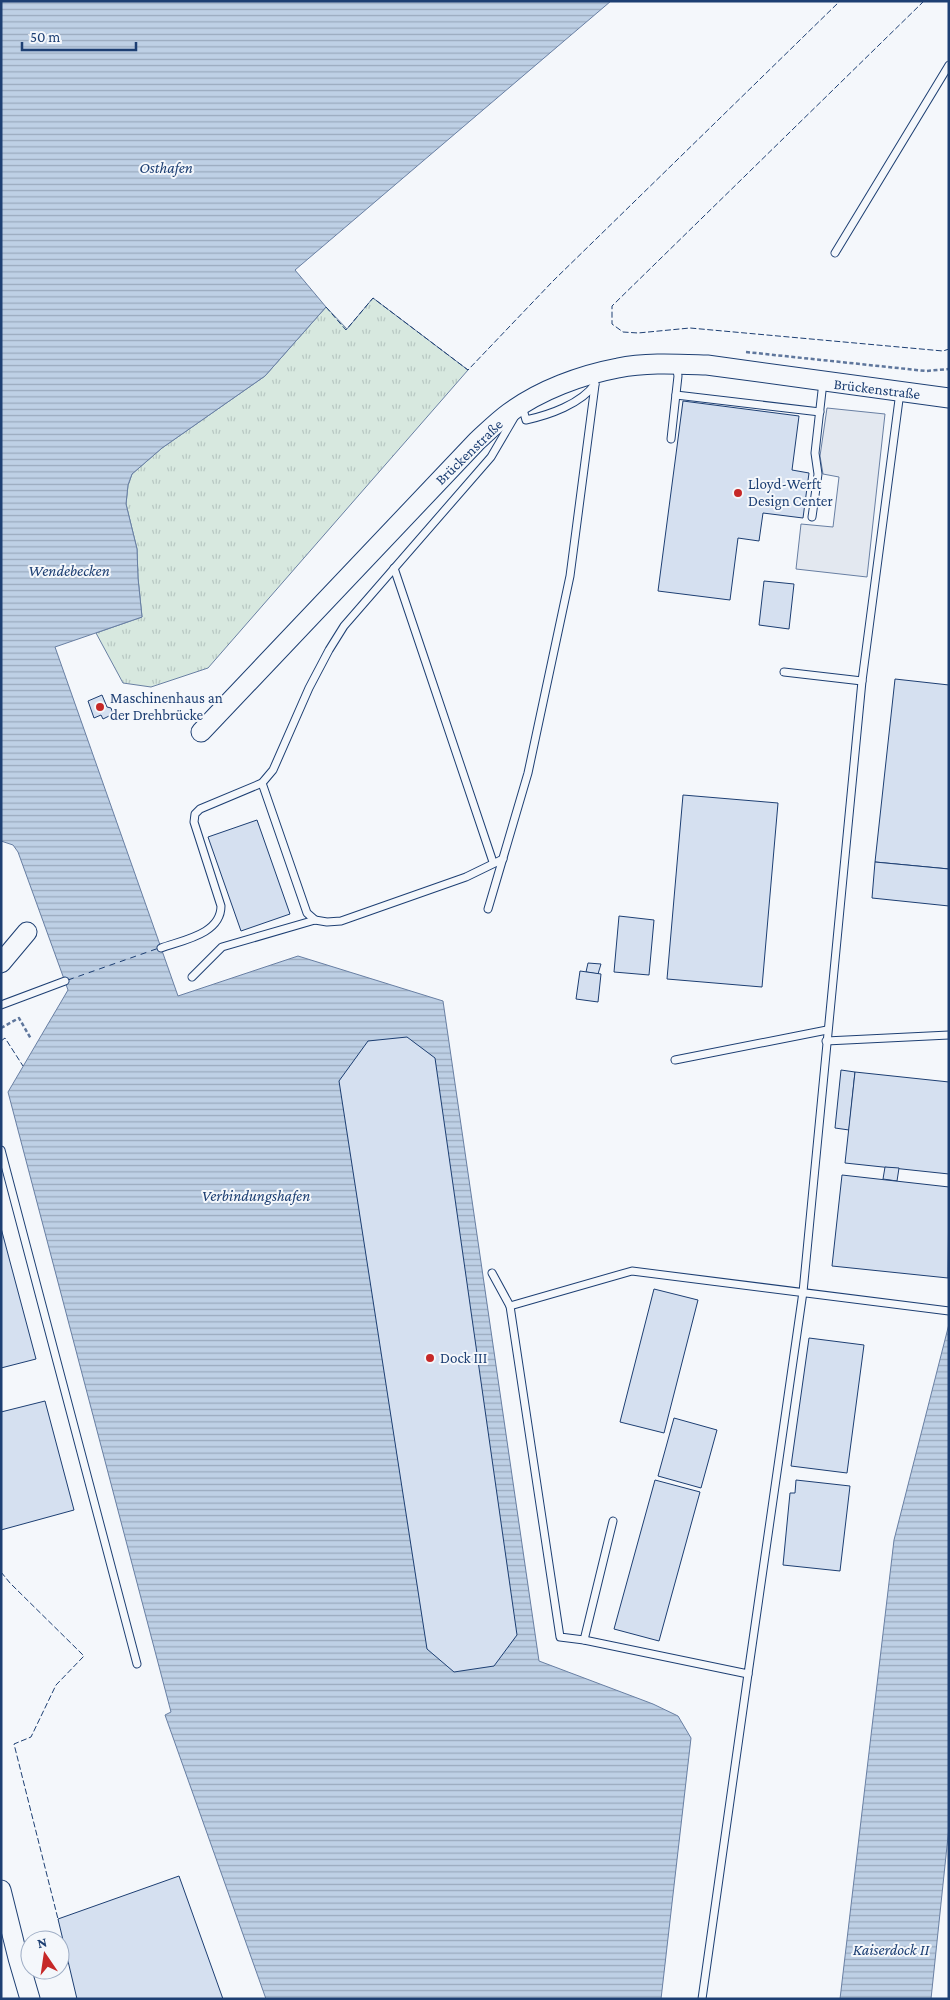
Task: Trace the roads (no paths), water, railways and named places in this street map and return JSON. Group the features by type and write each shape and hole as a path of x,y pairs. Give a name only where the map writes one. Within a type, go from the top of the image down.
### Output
{"street":[{"name":"Brückenstraße","path":"202,732 477,441 510,412 545,392 596,379 620,367 676,364 706,365 900,392 944,394"},
{"path":"1,963 26,932"},
{"path":"1,1890 30,1999"}],"lane":[{"path":"835,253 949,65"},
{"path":"671,439 678,376 676,364"},
{"path":"488,909 528,773 570,576 596,379"},
{"path":"812,518 818,474 815,453 823,382"},
{"path":"702,1999 803,1292 862,681 900,392"},
{"path":"676,395 820,412"},
{"path":"161,948 208,930 217,923 221,915 221,906 194,822 195,814 200,809 262,783 273,770 328,650 344,626 491,457 522,406"},
{"path":"394,568 493,862"},
{"path":"784,672 862,681"},
{"path":"262,783 307,913 315,920"},
{"path":"192,977 222,948 315,920 327,922 341,921 466,877 493,862 503,859"},
{"path":"1,1005 65,981"},
{"path":"675,1060 827,1030"},
{"path":"826,1041 949,1035"},
{"path":"1,1150 137,1664"},
{"path":"510,1306 632,1272 949,1310"},
{"path":"492,1273 510,1306 560,1637 584,1640 748,1674"},
{"path":"584,1640 613,1522"}],"water":[{"name":"Verbindungshafen","path":"1,1 611,1 295,270 326,307 265,376 162,448 132,474 128,485 126,504 137,549 142,617 55,647 178,996 298,956 443,1001 539,1661 653,1704 678,1716 691,1738 661,1999 266,1999 165,1715 171,1712 8,1092 68,990 18,852 13,845 1,841"},
{"name":"Kaiserdock II","path":"949,1324 949,1827 931,1999 840,1999 894,1540"}],"place":[{"name":"Lloyd-Werft Design Center","path":"738,493"},
{"name":"Maschinenhaus an der Drehbrücke","path":"100,707"},
{"name":"Dock III","path":"430,1358"}],"water label":[{"name":"Osthafen","path":"166,167"},
{"name":"Wendebecken","path":"69,570"}]}
